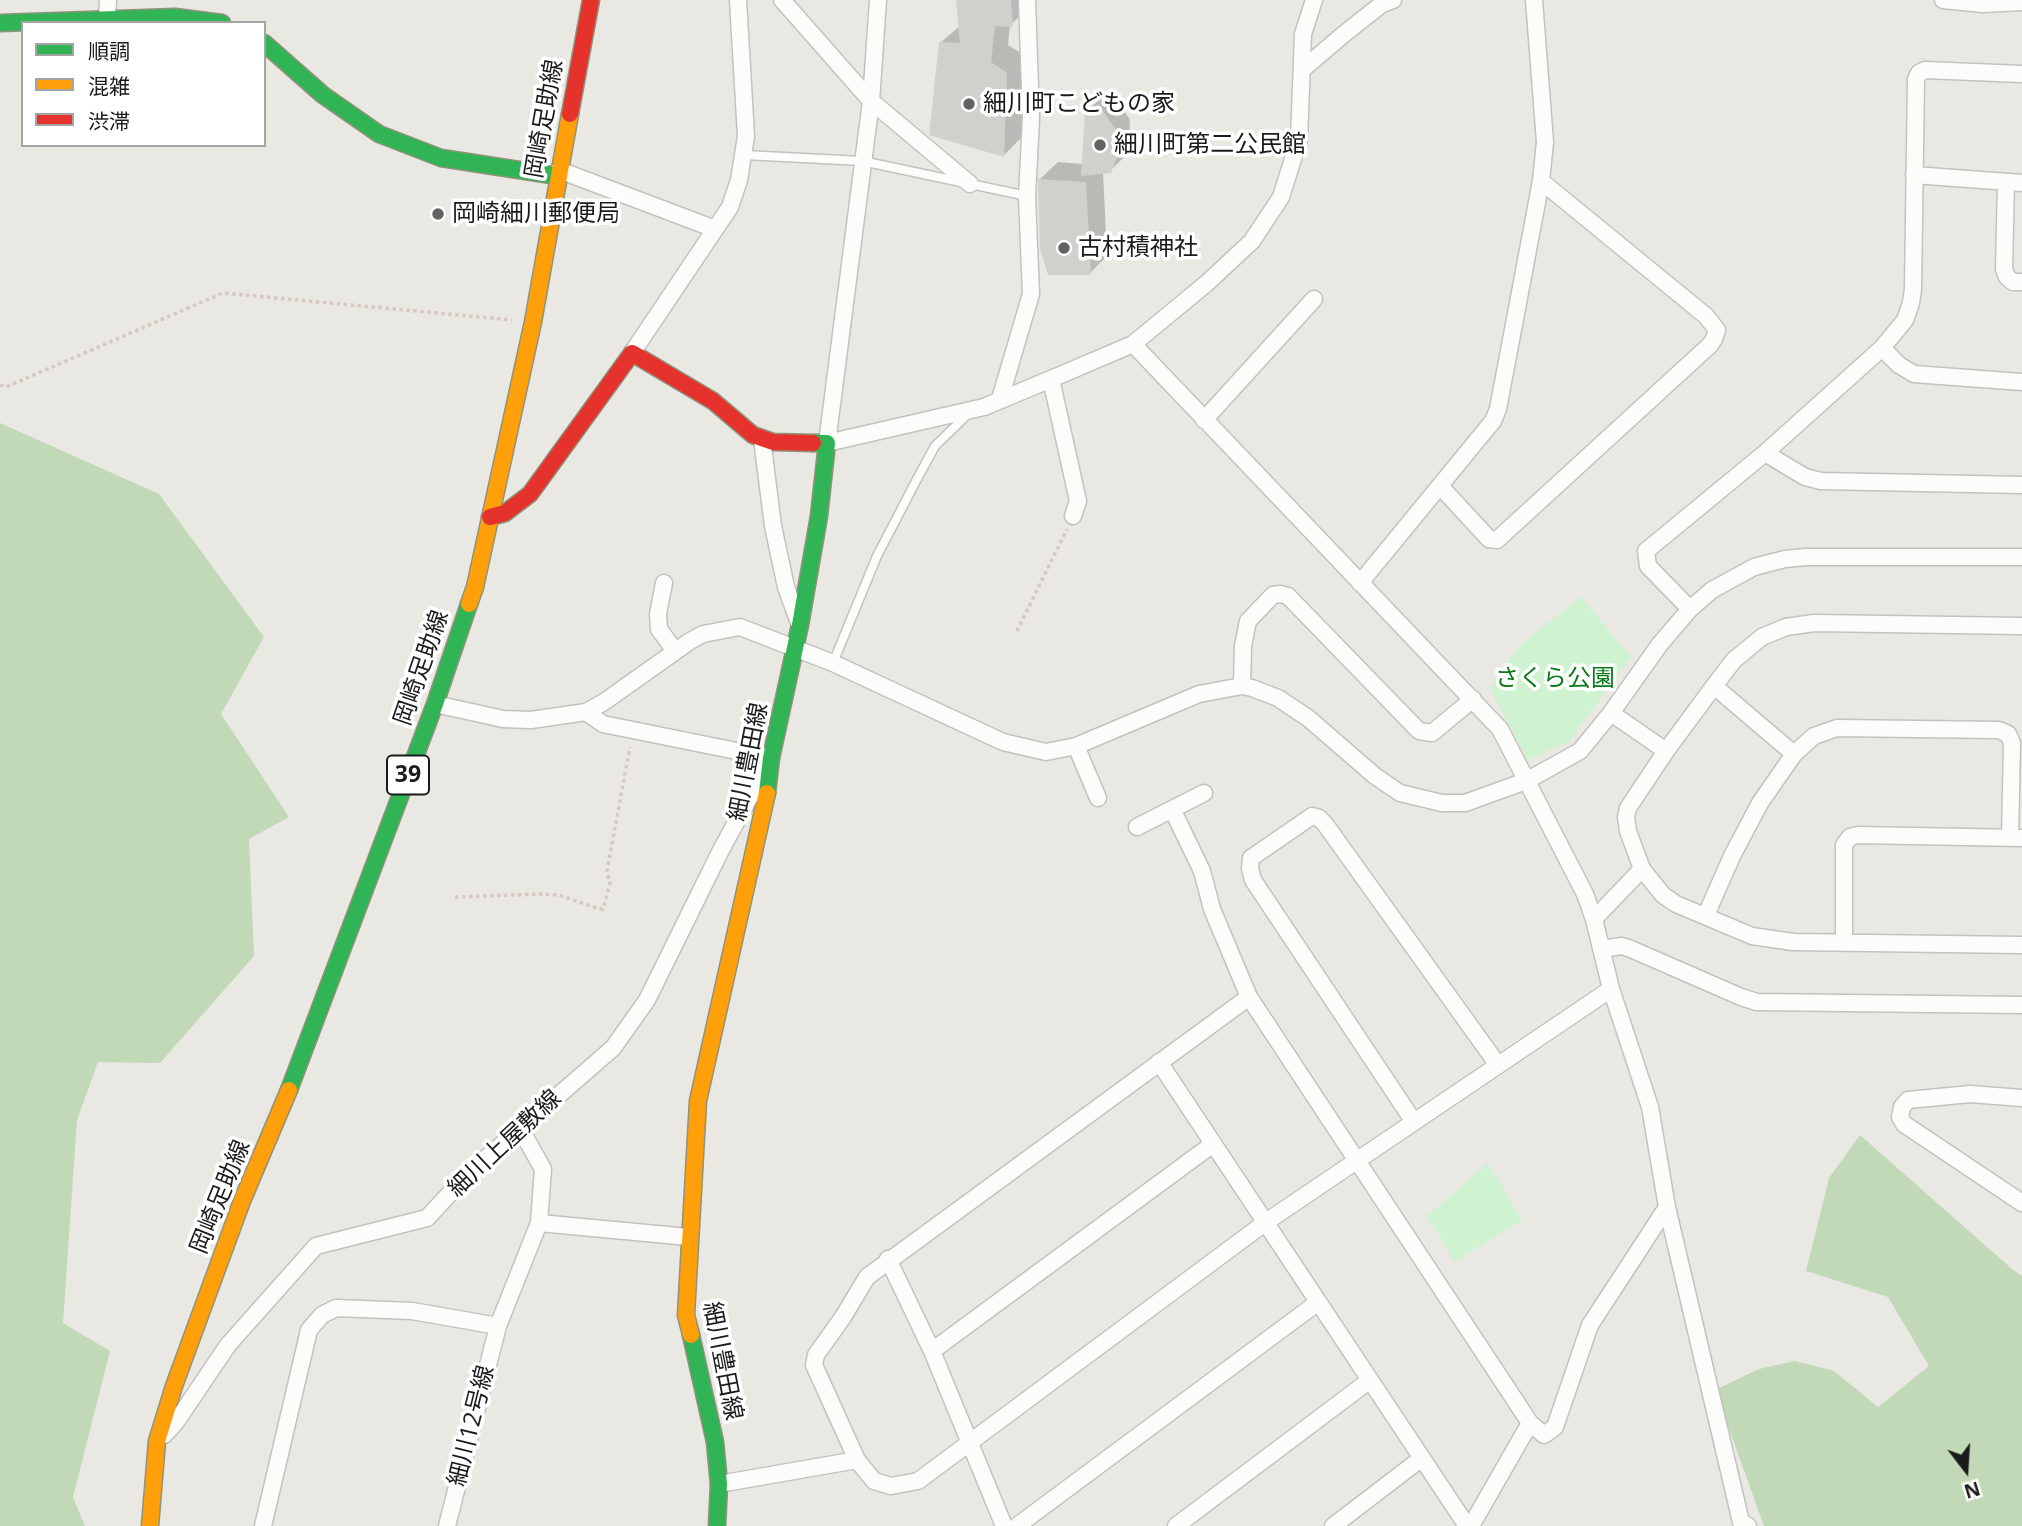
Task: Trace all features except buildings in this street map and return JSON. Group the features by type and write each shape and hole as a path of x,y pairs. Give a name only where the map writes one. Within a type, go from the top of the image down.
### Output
{"main road":[{"name":"岡崎足助線","path":"150,1526 157,1441 174,1386 242,1201 279,1116 435,704 475,587 533,322 591,0"},
{"path":"54,21 176,16 209,21"},
{"path":"0,23 21,22"},
{"path":"266,45 323,95 379,134 441,158 558,173"},
{"path":"490,517 505,513 530,494 632,353 713,401 752,435 773,442 827,443"},
{"name":"細川豊田線","path":"717,1526 719,1484 715,1442 687,1315 698,1101 769,781 771,758 800,625 819,516 827,443"}],"street":[{"path":"107,19 108,0"},
{"path":"632,353 730,207 744,155 746,136 738,0"},
{"path":"782,0 871,101 970,184"},
{"path":"878,0 871,101 827,443 973,409 1051,379 1133,344 1207,283 1252,241 1281,197 1299,140 1303,34 1314,0"},
{"path":"1000,399 1031,294 1027,196 1031,118 1027,0"},
{"path":"1303,69 1377,9 1393,0"},
{"path":"1360,583 1441,487 1493,421 1498,409 1541,181 1545,122 1534,0"},
{"path":"1942,0 1983,4 2022,2"},
{"path":"1690,609 1648,566 1646,551 1765,453 1882,348 1905,320 1911,303 1916,79 1919,73 1925,70 2022,74"},
{"path":"558,173 715,229"},
{"path":"1914,175 2014,183 2004,270 2013,282 2022,282"},
{"path":"1441,487 1489,539 1497,540 1710,345 1717,330 1706,316 1541,181"},
{"path":"1205,420 1314,299"},
{"path":"1133,344 1500,729 1585,894 1594,919 1611,989 1650,1107 1667,1207 1741,1522 1748,1526"},
{"path":"1882,348 1899,365 1914,374 2022,382"},
{"path":"1051,379 1078,501 1073,516"},
{"path":"762,439 786,587 800,625"},
{"path":"1765,453 1805,477 1821,481 2022,485"},
{"path":"435,704 503,719 531,720 586,712 703,634 740,627 833,663 1003,742 1046,752 1076,746 1199,694 1242,686 1264,691 1308,718 1375,776 1400,793 1442,803 1465,803 1526,781 1580,751 1660,644 1690,609 1712,590 1754,567 1785,559 1828,556 2022,557"},
{"path":"664,583 658,614 659,628 675,651"},
{"path":"1242,686 1243,646 1248,621 1273,595 1280,594 1288,596 1419,731 1432,733 1473,699"},
{"path":"2022,626 1814,623 1774,631 1749,645 1734,660 1666,751 1628,808 1626,817 1628,831 1642,869 1663,895 1676,904 1728,927 1764,939 1793,942 2022,946"},
{"path":"1714,686 1794,754"},
{"path":"586,712 603,724 771,758"},
{"path":"1611,713 1666,751"},
{"path":"1706,915 1732,856 1760,803 1794,754 1814,736 1837,728 2000,730 2008,734 2012,743 2016,838 1850,837 1844,845 1844,942"},
{"path":"1076,746 1098,798"},
{"name":"細川上屋敷線","path":"157,1441 176,1422 228,1345 316,1246 427,1218 468,1174 613,1048 647,1000 721,850 771,758"},
{"path":"1138,827 1204,793"},
{"path":"1173,810 1202,871 1212,909 1250,997 1530,1423 1544,1435 1555,1427 1590,1325 1667,1207"},
{"path":"1414,1122 1253,880 1251,858 1311,816 1325,824 1498,1065"},
{"path":"1594,919 1642,869"},
{"path":"1601,949 1622,946 1757,1002 2022,1005"},
{"path":"1250,997 888,1259 867,1277 843,1317 819,1349 814,1365 857,1460 874,1481 891,1486 918,1481 1266,1222 1611,989"},
{"path":"1158,1062 1317,1303 1469,1526 1530,1423"},
{"path":"2022,1098 1970,1094 1908,1100 1902,1107 1900,1117 1904,1124 2022,1203"},
{"name":"細川12号線","path":"447,1526 498,1326 539,1223 543,1169 520,1128"},
{"path":"932,1351 1213,1144"},
{"path":"539,1223 689,1237"},
{"path":"888,1259 932,1351 1004,1526"},
{"path":"1017,1526 1317,1303"},
{"path":"263,1526 309,1331 322,1315 336,1308 412,1311 498,1326"},
{"path":"1176,1526 1370,1380"},
{"path":"1333,1526 1422,1458"},
{"path":"719,1484 857,1460"}],"lane":[{"path":"744,155 862,161 1027,196"},
{"path":"833,663 877,555 935,446 973,409"}],"path":[{"path":"0,385 6,387 223,293 533,322"},
{"path":"1017,631 1073,516"},
{"path":"455,897 559,895 603,909 610,884 607,871 633,731"}],"green space":[{"path":"0,423 159,494 264,637 221,714 289,817 249,839 254,956 160,1063 98,1062 77,1120 63,1323 110,1351 73,1497 85,1526 0,1526"},
{"name":"さくら公園","path":"1581,597 1631,657 1569,741 1528,760 1490,688 1520,645"},
{"path":"1860,1135 2022,1276 2022,1526 1764,1526 1715,1390 1759,1369 1795,1361 1834,1371 1878,1407 1929,1366 1888,1297 1806,1271 1829,1178"},
{"path":"1488,1163 1522,1220 1455,1262 1427,1216"}],"traffic: fast":[{"path":"58,21 175,17 206,21"},
{"path":"0,23 21,22"},
{"path":"266,45 323,95 379,134 441,158 558,176"},
{"path":"767,793 771,758 800,625 819,516 827,443 813,443"},
{"path":"289,1090 435,704 469,604"},
{"path":"691,1335 715,1442 719,1484 717,1526"}],"traffic: slow":[{"path":"469,604 533,322 570,114"},
{"path":"691,1335 686,1315 698,1101 767,793"},
{"path":"150,1526 157,1441 174,1386 242,1201 289,1090"}],"traffic: jam":[{"path":"570,114 591,0"},
{"path":"490,517 505,513 530,494 632,353 713,401 753,435 773,442 813,443"}],"place":[{"name":"細川町こどもの家","path":"969,104"},
{"name":"細川町第二公民館","path":"1100,145"},
{"name":"岡崎細川郵便局","path":"438,214"},
{"name":"古村積神社","path":"1064,248"}]}
